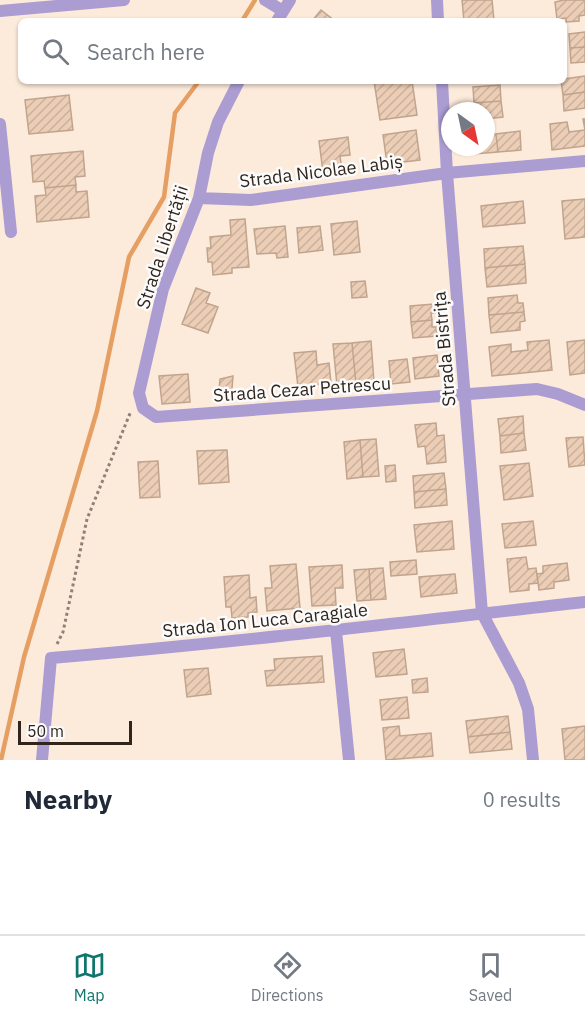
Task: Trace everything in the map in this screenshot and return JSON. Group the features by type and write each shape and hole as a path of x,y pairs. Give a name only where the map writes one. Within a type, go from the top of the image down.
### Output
{"street":[{"path":"0,11 124,0"},
{"path":"265,0 280,16 290,0"},
{"path":"437,0 438,18"},
{"name":"Strada Libertății","path":"143,408 139,393 163,289 199,198 208,153 218,122 237,84"},
{"name":"Strada Bistrița","path":"442,84 447,173 482,613"},
{"path":"0,124 12,232"},
{"name":"Strada Nicolae Labiș","path":"199,198 251,200 447,173 585,161"},
{"name":"Strada Cezar Petrescu","path":"143,408 156,417 537,389 558,394 585,405"},
{"name":"Strada Ion Luca Caragiale","path":"51,658 336,632 585,602"},
{"path":"482,613 519,682 528,709 533,760"},
{"path":"336,632 349,760"},
{"path":"42,760 51,658"}],"path":[{"path":"51,658 63,632 87,519 139,393"}],"building":[{"path":"462,0 492,0 494,18 464,18"},
{"path":"585,0 585,15 579,16 579,21 567,22 567,18 557,18 555,2"},
{"path":"321,10 331,18 314,18"},
{"path":"585,32 585,47 570,48 569,34"},
{"path":"585,47 585,62 571,63 570,48"},
{"path":"585,76 585,92 563,95 561,84 567,84 567,79"},
{"path":"374,84 412,84 417,115 380,120"},
{"path":"500,85 501,101 474,102 473,87"},
{"path":"585,92 585,108 564,111 563,95"},
{"path":"69,95 73,130 29,134 25,100"},
{"path":"501,101 503,117 495,118 495,102 488,102"},
{"path":"567,122 569,132 585,130 585,146 552,150 550,124"},
{"path":"416,130 420,160 387,164 383,135"},
{"path":"520,131 521,150 498,152 496,134"},
{"path":"495,134 496,134 498,152 495,152"},
{"path":"348,137 350,155 340,156 342,170 323,172 319,141"},
{"path":"83,151 85,176 75,177 76,185 45,188 44,181 33,182 31,156"},
{"path":"76,185 76,192 87,191 89,217 37,222 35,196 46,195 45,188"},
{"path":"585,199 585,237 565,239 562,201"},
{"path":"523,201 525,223 483,227 481,206"},
{"path":"245,219 249,267 232,268 232,273 213,275 212,262 208,262 207,248 211,248 210,237 231,235 230,220"},
{"path":"357,221 360,252 334,255 331,224"},
{"path":"285,226 288,257 277,258 276,253 257,254 254,229"},
{"path":"320,226 323,250 299,253 297,228"},
{"path":"523,246 525,264 485,268 484,249"},
{"path":"525,264 526,283 487,287 485,268"},
{"path":"365,281 367,297 352,298 351,282"},
{"path":"196,288 210,293 206,303 218,307 208,333 182,324"},
{"path":"517,295 518,303 523,303 524,312 489,315 488,298"},
{"path":"434,304 435,313 431,313 432,320 411,322 410,306"},
{"path":"524,312 525,321 520,322 520,330 491,333 489,315"},
{"path":"432,320 432,327 436,327 437,336 413,338 411,322"},
{"path":"549,340 552,370 492,376 489,347 511,344 511,352 528,350 527,342"},
{"path":"585,340 585,373 570,375 567,342"},
{"path":"371,341 374,382 356,384 352,343"},
{"path":"352,343 356,384 337,386 333,344"},
{"path":"316,351 317,365 329,363 331,383 298,387 294,353"},
{"path":"437,355 439,376 415,379 413,358"},
{"path":"407,359 410,382 391,384 389,361"},
{"path":"188,374 190,402 162,404 159,376"},
{"path":"233,376 231,401 218,400 220,379"},
{"path":"523,416 524,433 500,436 498,419"},
{"path":"436,423 437,436 444,435 446,462 427,464 425,446 418,447 415,425"},
{"path":"524,433 526,450 501,453 500,436"},
{"path":"583,437 585,465 569,467 566,438"},
{"path":"376,439 379,476 363,477 360,440"},
{"path":"360,440 363,477 347,479 344,442"},
{"path":"227,450 229,482 199,484 197,451"},
{"path":"158,461 160,497 140,498 138,462"},
{"path":"529,463 533,496 504,500 500,466"},
{"path":"395,465 396,481 386,482 385,466"},
{"path":"444,473 446,489 414,492 413,476"},
{"path":"446,489 447,505 415,508 414,492"},
{"path":"452,521 454,549 417,552 414,525"},
{"path":"533,521 536,545 505,548 502,524"},
{"path":"526,557 528,569 536,568 538,583 529,584 529,590 510,592 507,559"},
{"path":"416,560 417,574 391,576 390,562"},
{"path":"567,563 569,580 554,582 554,588 539,590 537,574 543,573 543,566"},
{"path":"296,564 300,608 267,611 265,588 272,588 270,566"},
{"path":"342,565 343,588 335,588 336,605 312,606 309,567"},
{"path":"383,568 386,599 371,600 369,569"},
{"path":"369,569 371,600 357,601 354,570"},
{"path":"455,574 457,593 421,597 419,577"},
{"path":"249,575 250,598 256,597 257,612 248,613 248,617 232,618 231,607 226,607 224,577"},
{"path":"404,649 407,674 376,677 373,653"},
{"path":"322,656 324,682 267,686 265,671 275,670 274,659"},
{"path":"208,668 211,694 187,697 184,670"},
{"path":"427,678 428,692 413,693 412,680"},
{"path":"407,697 409,718 382,720 380,700"},
{"path":"508,716 510,732 468,737 466,721"},
{"path":"399,726 400,736 431,733 433,756 386,760 383,728"},
{"path":"585,726 585,760 565,760 562,729"},
{"path":"510,732 512,749 470,753 468,737"}],"waterway":[{"path":"244,18 255,0"},
{"path":"1,760 24,657 97,411 129,257 164,197 175,113 197,84"}]}
